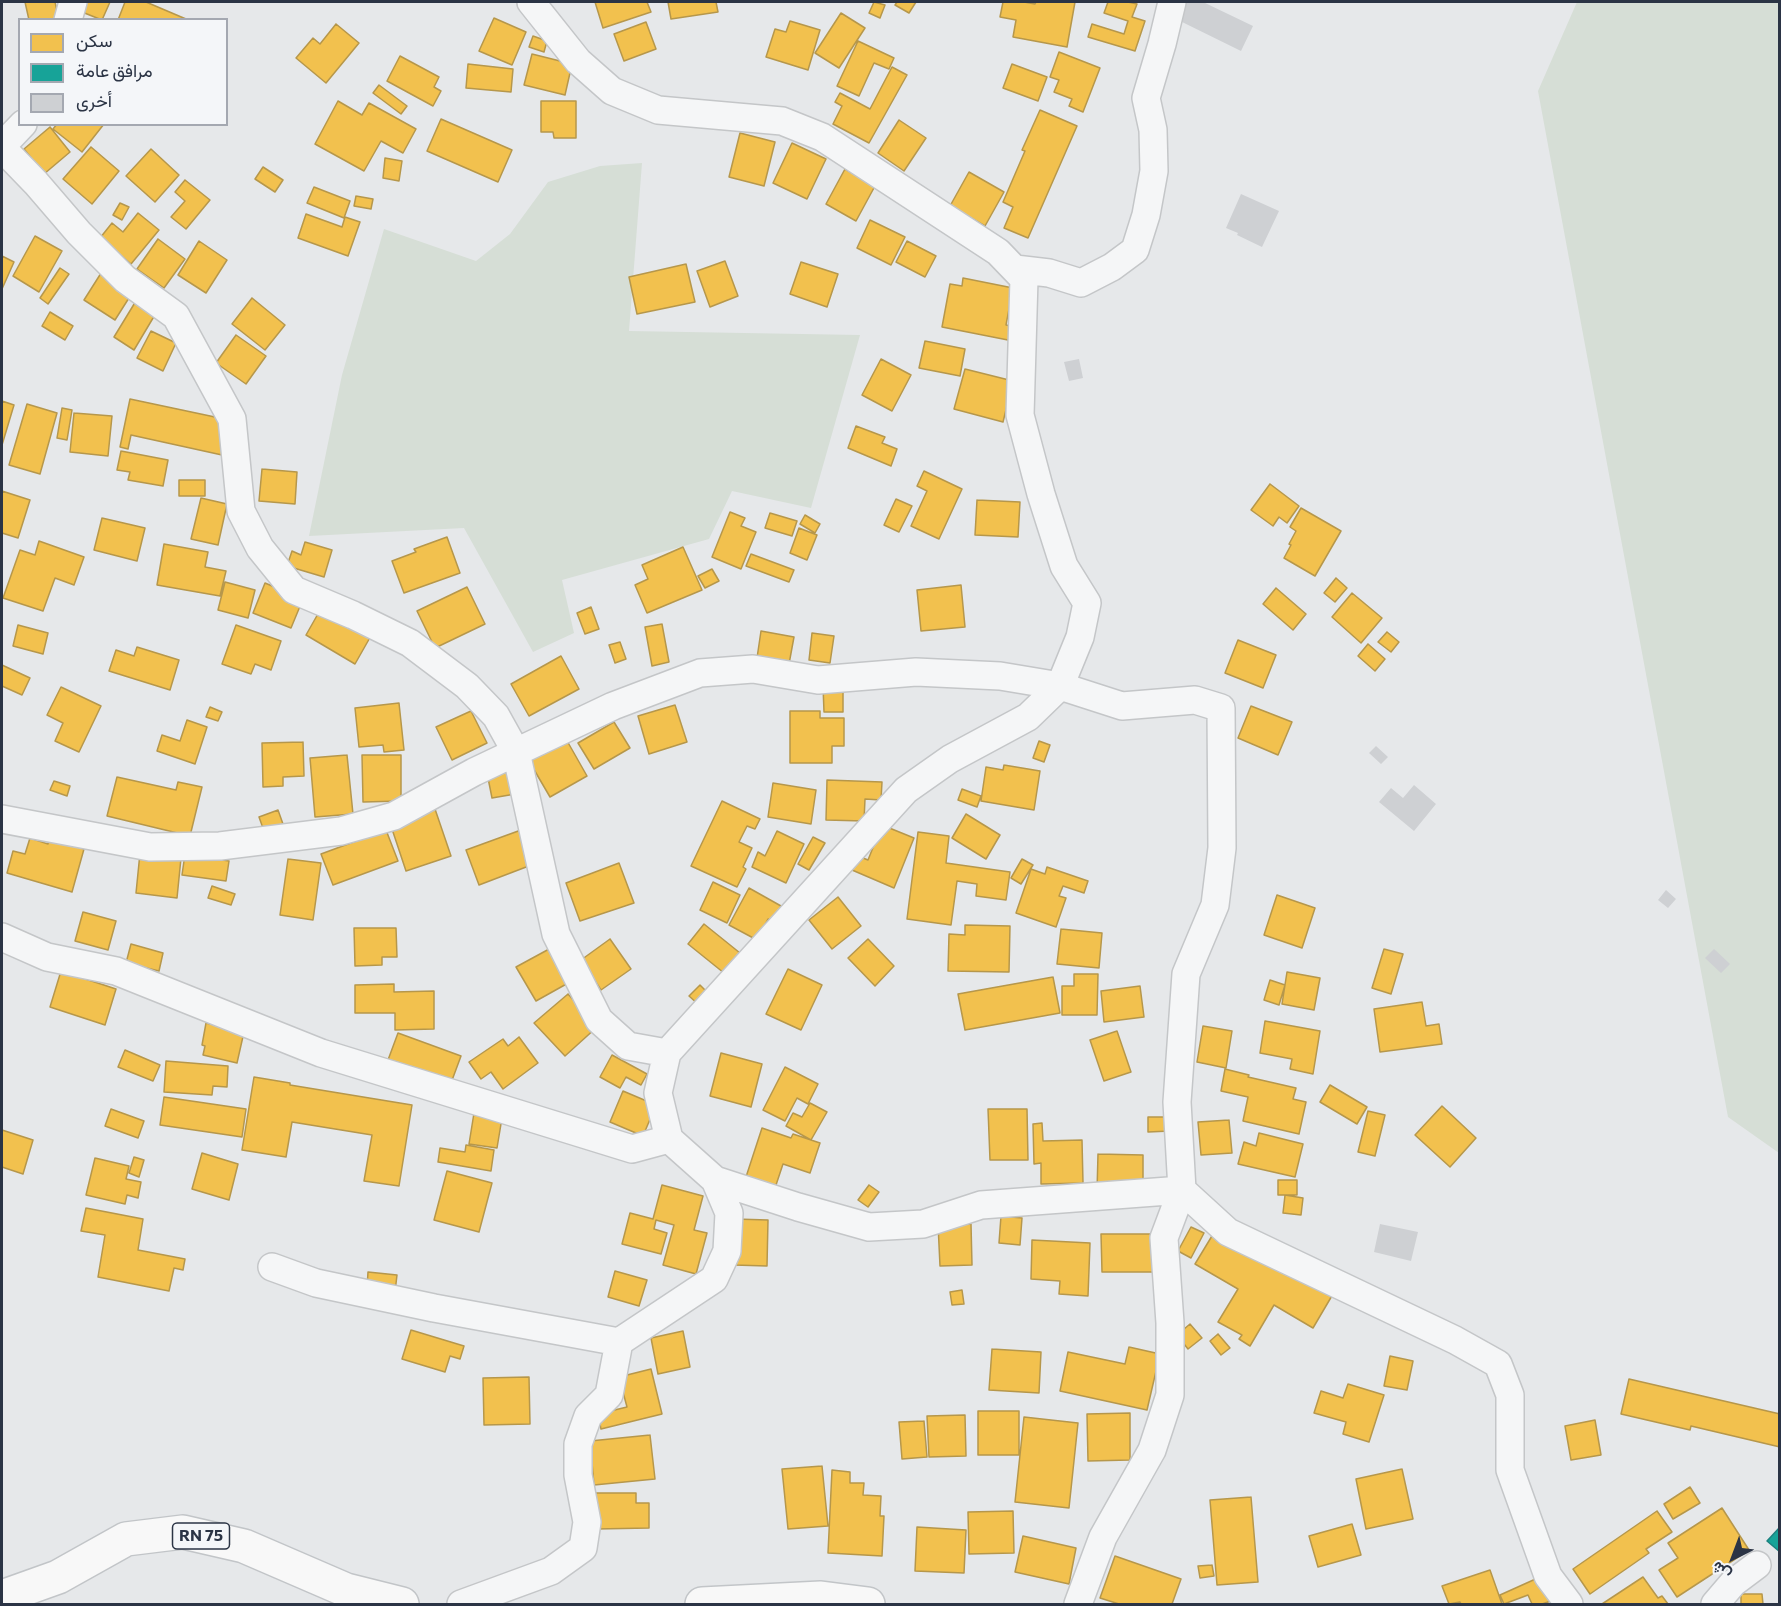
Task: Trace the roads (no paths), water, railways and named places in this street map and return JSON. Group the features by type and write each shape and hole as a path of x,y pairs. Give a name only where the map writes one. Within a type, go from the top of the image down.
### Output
{"main road":[{"name":"RN 75","path":"2,1597 58,1577 126,1539 183,1532 244,1546 346,1590 402,1605"},
{"path":"702,1605 821,1598 868,1605"}],"street":[{"path":"69,18 74,2"},
{"path":"531,2 578,61 612,91 658,110 782,121 822,137 998,252 1015,269 1024,279 1020,415 1041,494 1064,566 1087,603 1080,637 1060,687 1028,717 950,759 906,790 667,1053 658,1093 669,1139 715,1180 798,1208 869,1227 923,1224 981,1204 1182,1191 1228,1232 1455,1340 1498,1364 1510,1395 1510,1470 1548,1576 1569,1605"},
{"path":"1015,269 1049,273 1081,283 1112,267 1135,250 1146,215 1154,171 1153,130 1146,98 1172,2"},
{"path":"21,126 2,147 79,233 125,279 176,316 232,419 241,511 260,548 294,590 410,643 467,686 496,716 516,752 556,934 594,1011 599,1020 628,1046 667,1053"},
{"path":"2,819 150,847 220,846 340,831 394,816 474,772 613,706 700,673 753,669 818,680 916,672 1000,676 1060,687 1122,706 1195,700 1221,708 1222,848 1215,905 1186,974 1177,1102 1182,1191 1164,1238 1170,1323 1170,1395 1152,1450 1103,1537 1078,1605"},
{"path":"2,937 47,957 116,971 321,1053 632,1149 669,1139"},
{"path":"272,1267 316,1283 434,1308 620,1342 714,1279 727,1251 729,1213 715,1180"},
{"path":"461,1605 551,1571 584,1548 587,1522 578,1475 578,1444 588,1416 609,1395 620,1342"},
{"path":"1715,1605 1733,1583 1757,1565"}]}
